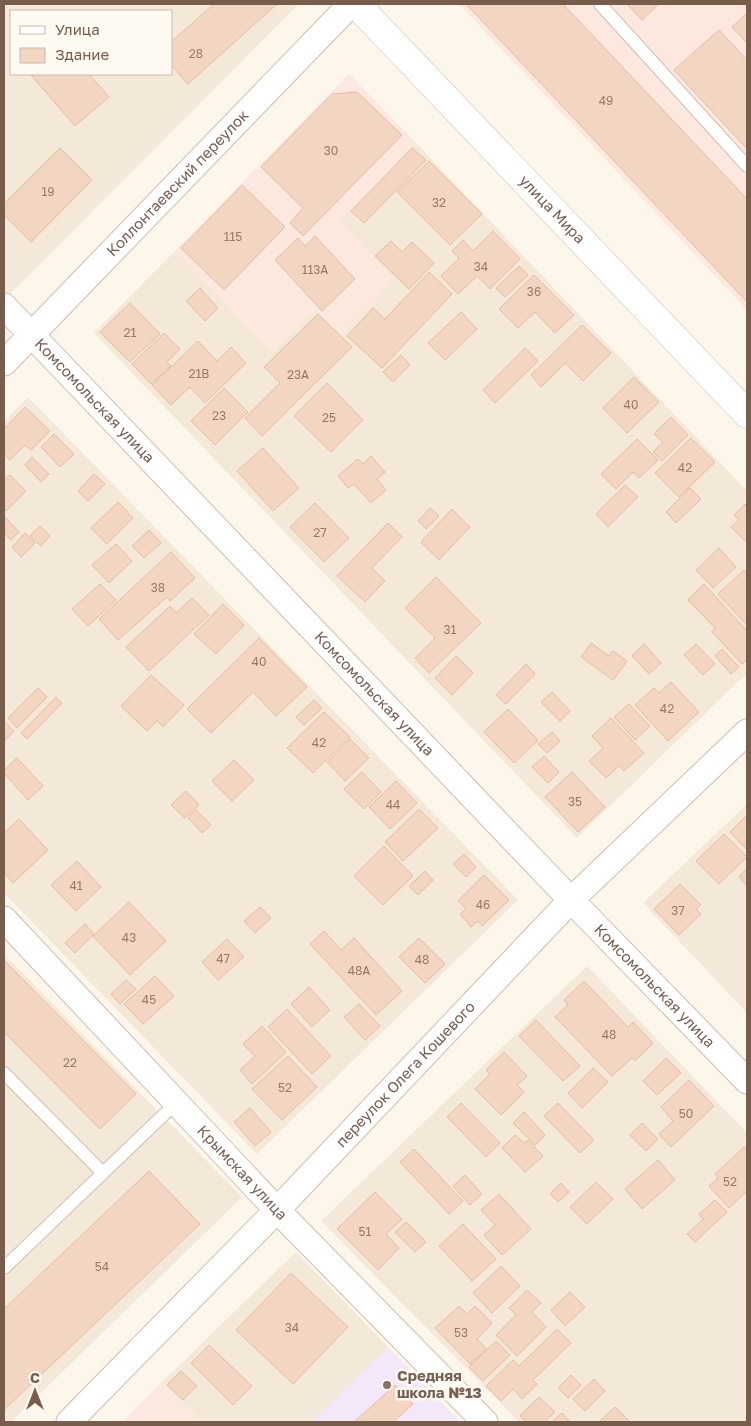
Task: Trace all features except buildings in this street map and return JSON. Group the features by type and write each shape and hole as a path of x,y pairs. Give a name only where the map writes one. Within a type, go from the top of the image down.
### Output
{"street":[{"name":"Коллонтаевский переулок","path":"4,363 351,4"},
{"name":"улица Мира","path":"356,4 747,414"},
{"name":"Комсомольская улица","path":"4,306 30,336 747,1081"},
{"name":"переулок Олега Кошевого","path":"69,1422 277,1210 571,900 747,732"},
{"name":"Крымская улица","path":"4,919 277,1210 485,1422"}],"lane":[{"path":"600,4 747,166"},
{"path":"4,1073 103,1173"},
{"path":"4,1268 176,1103"}],"shaded area":[{"path":"4,4 295,4 297,6 4,300"},
{"path":"459,4 747,4 747,310"},
{"path":"349,74 416,143 339,220 395,279 342,335 316,310 272,352 175,251"},
{"path":"416,143 747,491 747,673 577,838 94,333 175,251 272,352 316,310 342,335 394,279 339,220"},
{"path":"28,397 518,900 257,1154 4,893 4,422"},
{"path":"747,804 747,1013 643,903"},
{"path":"4,954 242,1197 11,1422 4,1422"},
{"path":"587,966 747,1133 747,1422 519,1422 321,1221"},
{"path":"296,1252 388,1347 311,1422 205,1422 161,1383"},
{"name":"Средняя школа №13","path":"388,1347 460,1422 311,1422"},
{"path":"161,1383 205,1422 122,1422"}],"place":[{"name":"Средняя школа №13","path":"387,1385"}]}
